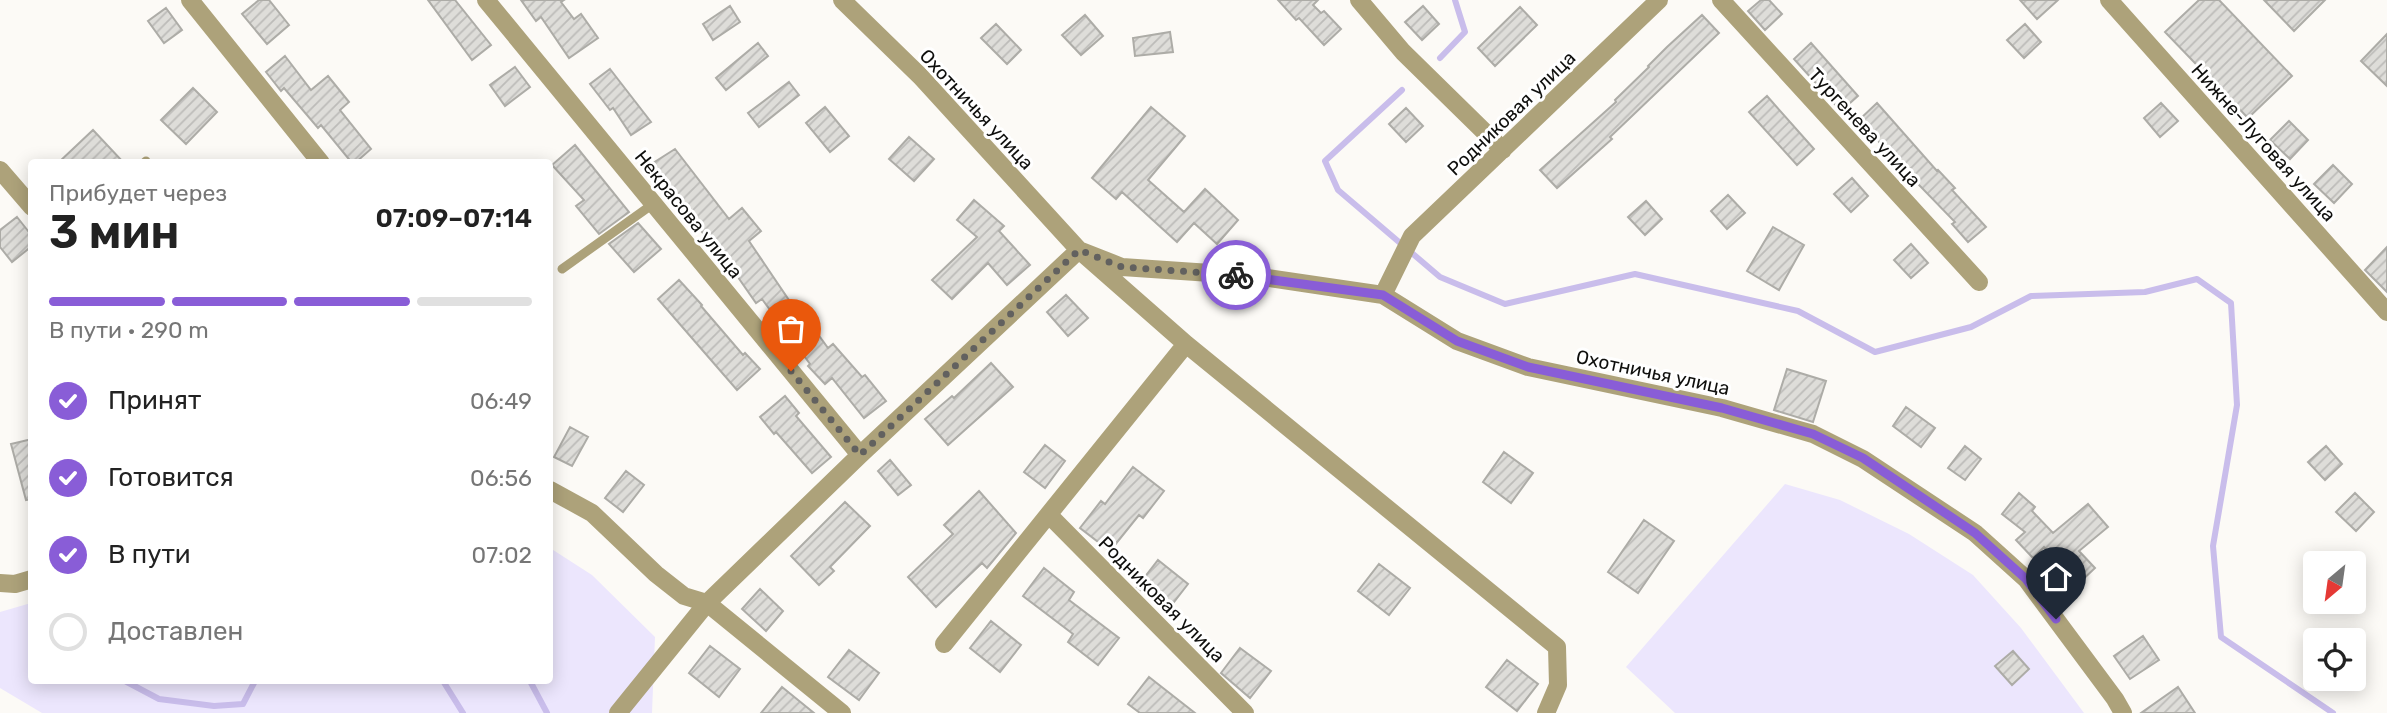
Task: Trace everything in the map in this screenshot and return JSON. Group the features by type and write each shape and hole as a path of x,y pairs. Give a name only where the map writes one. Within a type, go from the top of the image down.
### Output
{"street":[{"path":"190,0 318,159"},
{"name":"Некрасова улица","path":"486,0 860,455"},
{"name":"Охотничья улица","path":"842,0 920,76 1079,250 1186,344 1557,647 1558,685 1546,713"},
{"path":"1359,0 1404,52 1503,150"},
{"name":"Родниковая улица","path":"1383,295 1412,236 1659,0"},
{"name":"Тургенева улица","path":"1721,0 1979,282"},
{"name":"Нижне-Луговая улица","path":"2109,0 2387,312"},
{"path":"0,170 28,202"},
{"path":"618,713 708,603 860,455 1079,250"},
{"name":"Охотничья улица","path":"1079,250 1122,267 1255,276 1383,295 1457,341 1528,367 1722,408 1813,434 1863,458 1975,533 2026,579 2123,713"},
{"path":"944,644 1186,344"},
{"path":"553,492 592,513 656,574 684,596 708,603 842,713"},
{"name":"Родниковая улица","path":"1049,515 1245,713"},
{"path":"0,583 15,584 28,580"}],"lane":[{"path":"562,269 653,204"}],"shaded area":[{"path":"1785,484 1840,500 1909,534 1973,575 2021,628 2084,713 1675,713 1626,667"},
{"path":"553,550 592,575 655,637 652,713 42,713 0,688 0,612 28,604 28,684 553,684"}],"building":[{"path":"259,0 269,0 289,25 267,44 242,14"},
{"path":"428,0 455,0 491,45 472,60"},
{"path":"521,0 564,0 561,2 574,19 581,14 598,38 569,58 541,17 536,21"},
{"path":"1278,0 1318,0 1313,5 1321,13 1324,11 1341,29 1324,45"},
{"path":"1761,0 1769,0 1782,14 1765,30 1748,11"},
{"path":"2020,0 2058,0 2037,19"},
{"path":"2199,0 2219,0 2292,76 2248,118 2165,32"},
{"path":"2264,0 2325,0 2294,31"},
{"path":"730,6 740,22 713,40 703,24"},
{"path":"1423,6 1439,24 1422,40 1405,22"},
{"path":"1520,7 1537,25 1495,66 1478,48"},
{"path":"166,8 182,30 164,43 148,21"},
{"path":"1085,15 1103,36 1081,55 1062,35"},
{"path":"1702,15 1719,33 1610,137 1612,139 1557,188 1540,170 1616,102 1648,66"},
{"path":"996,24 1021,50 1007,64 981,38"},
{"path":"2025,24 2041,42 2024,58 2007,40"},
{"path":"1170,32 1173,52 1135,56 1133,38"},
{"path":"2387,34 2387,86 2361,61"},
{"path":"758,43 768,56 726,90 716,78"},
{"path":"1811,43 1858,96 1841,111 1794,59"},
{"path":"285,56 311,90 328,76 349,102 340,110 371,149 360,159 349,159 321,125 318,128 284,88 281,91 266,72"},
{"path":"515,67 530,87 505,106 490,85"},
{"path":"610,69 651,122 631,135 613,108 610,110 590,84"},
{"path":"789,82 799,95 759,127 748,113"},
{"path":"193,88 217,112 186,144 161,120"},
{"path":"1767,96 1814,149 1797,165 1749,112"},
{"path":"1877,103 1955,188 1952,190 1986,227 1968,242 1952,224 1955,222 1890,155 1860,119"},
{"path":"2161,103 2178,121 2160,137 2144,118"},
{"path":"825,107 849,136 830,152 806,123"},
{"path":"1151,107 1185,136 1148,180 1184,212 1205,189 1238,220 1217,244 1194,223 1177,242 1122,192 1116,199 1092,178"},
{"path":"1406,108 1423,126 1406,142 1389,124"},
{"path":"2289,121 2308,140 2290,159 2270,140"},
{"path":"93,130 120,159 62,159"},
{"path":"909,137 934,159 914,181 889,159"},
{"path":"575,145 629,212 599,234 576,206 584,200 553,164"},
{"path":"675,149 729,219 742,208 761,231 749,241 791,303 794,301 828,348 833,344 862,377 865,375 886,401 864,418 832,378 825,384 808,366 810,364 762,299 756,303 726,260 724,262 680,205 653,163"},
{"path":"2333,165 2352,184 2334,203 2314,184"},
{"path":"1852,178 1868,196 1851,212 1834,194"},
{"path":"1728,195 1745,213 1727,229 1711,211"},
{"path":"974,200 1004,226 999,231 1030,265 1007,285 988,263 952,299 932,280 977,237 957,220"},
{"path":"1646,201 1662,219 1645,235 1628,217"},
{"path":"17,217 28,231 28,249 12,262 0,247 0,230"},
{"path":"638,223 661,249 634,272 609,244"},
{"path":"1773,227 1804,245 1779,290 1747,271"},
{"path":"1911,244 1928,263 1911,278 1894,260"},
{"path":"2387,247 2387,292 2365,270"},
{"path":"679,280 743,355 745,353 760,369 737,390 658,299"},
{"path":"1066,295 1088,318 1068,336 1047,312"},
{"path":"991,363 1013,387 948,445 925,419 952,396 954,398"},
{"path":"1787,369 1826,381 1813,422 1774,410"},
{"path":"785,396 799,413 796,416 831,457 812,473 760,417"},
{"path":"1906,407 1935,428 1921,447 1893,426"},
{"path":"570,427 588,437 572,466 554,457"},
{"path":"28,440 28,500 26,500 11,444"},
{"path":"1045,445 1065,461 1045,488 1024,472"},
{"path":"1965,446 1981,459 1965,480 1948,468"},
{"path":"2326,446 2342,464 2325,480 2308,462"},
{"path":"1504,452 1533,473 1511,503 1483,482"},
{"path":"890,460 911,485 898,495 878,471"},
{"path":"1133,467 1164,491 1143,518 1139,515 1110,551 1080,528 1101,501 1105,504"},
{"path":"626,471 644,485 623,512 605,498"},
{"path":"979,491 1016,533 987,568 982,563 936,607 908,577 953,534 944,525"},
{"path":"2019,493 2035,507 2032,511 2053,533 2088,504 2108,527 2079,551 2095,568 2078,584 2044,547 2033,558 2016,540 2025,532 2002,514"},
{"path":"2355,493 2374,512 2356,531 2336,512"},
{"path":"845,502 870,526 830,567 834,571 819,585 791,556"},
{"path":"1644,520 1674,541 1638,593 1608,572"},
{"path":"1158,560 1188,584 1167,611 1137,587"},
{"path":"1379,564 1410,588 1389,615 1358,591"},
{"path":"1044,568 1074,592 1069,600 1119,638 1098,665 1068,642 1073,634 1023,596"},
{"path":"760,589 783,611 766,631 742,609"},
{"path":"991,621 1021,645 1000,672 970,648"},
{"path":"2143,636 2159,660 2130,679 2114,656"},
{"path":"710,646 740,669 719,697 689,673"},
{"path":"1240,648 1271,671 1250,698 1221,673"},
{"path":"849,650 879,673 859,700 828,677"},
{"path":"2013,651 2029,669 2012,685 1995,666"},
{"path":"1507,660 1538,684 1517,711 1486,687"},
{"path":"1149,677 1195,713 1140,713 1128,704"},
{"path":"782,687 814,713 761,713"},
{"path":"2178,687 2195,713 2141,713"}],"waterway":[{"path":"1440,58 1465,32 1455,0"},
{"path":"1402,90 1325,161 1338,190 1440,277 1505,304 1635,274 1798,311 1875,352 1971,327 2031,296 2145,292 2197,279 2231,303 2237,405 2213,546 2221,637 2333,713"},
{"path":"131,684 159,699 214,706 243,704 253,684"},
{"path":"445,684 463,713"},
{"path":"532,684 547,713"}],"way so far":[{"path":"791,371 860,455 1079,250 1122,267 1236,275"}],"route":[{"path":"1236,275 1383,295 1457,341 1528,367 1722,408 1813,434 1863,458 1975,533 2026,579 2056,619"}]}
